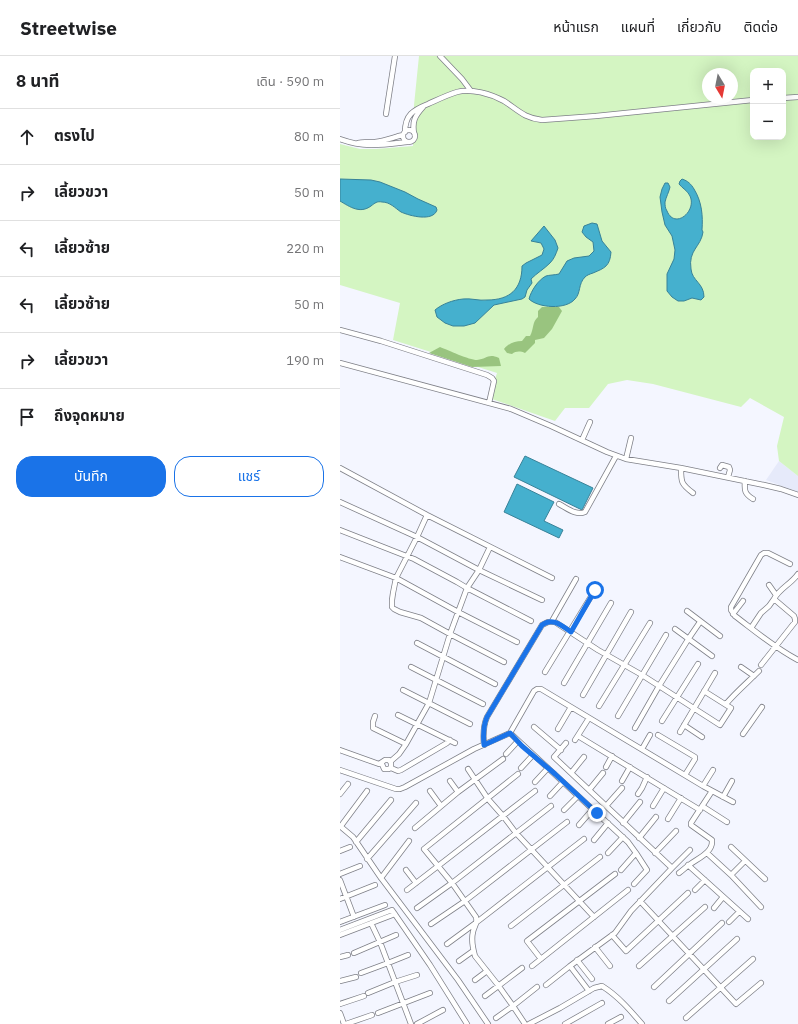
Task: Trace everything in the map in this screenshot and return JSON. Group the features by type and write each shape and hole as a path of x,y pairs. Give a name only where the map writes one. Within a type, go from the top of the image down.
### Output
{"street":[{"path":"386,114 396,56"},
{"path":"440,56 462,79 471,92"},
{"path":"407,142 405,140 404,133 410,113 458,92 471,92 494,96 526,116 542,120 750,100"},
{"path":"786,98 798,97"},
{"path":"340,140 366,146 412,142 415,137 413,122 426,105"},
{"path":"355,143 375,142 410,130 414,132"},
{"path":"340,330 381,340 487,375 494,380 489,403"},
{"path":"340,363 511,410 626,459 681,468 774,487 798,495"},
{"path":"582,440 590,422"},
{"path":"626,459 631,438"},
{"path":"559,504 577,513 585,512 616,456"},
{"path":"720,468 722,465 729,466 730,470 728,478"},
{"path":"340,468 427,515 552,578"},
{"path":"681,468 681,482 692,493"},
{"path":"745,481 745,490 748,496 753,499"},
{"path":"340,502 417,538 542,600"},
{"path":"427,515 396,578 392,607 400,612 421,618 504,662"},
{"path":"340,530 414,558 467,588 531,621"},
{"path":"391,761 399,754 406,744 428,704 450,634 467,588 479,570 490,547"},
{"path":"790,564 768,553 761,555 731,607 731,610 735,616 776,647 798,660"},
{"path":"340,557 396,578 517,642"},
{"path":"751,628 761,613 798,574"},
{"path":"552,621 576,579"},
{"path":"761,665 796,621 794,616 775,597 769,585"},
{"path":"545,672 571,632 595,590"},
{"path":"733,614 743,601"},
{"path":"564,683 611,603"},
{"path":"687,611 720,636"},
{"path":"582,695 631,612"},
{"path":"484,745 483,734 487,717 542,625 552,621 720,725 731,707 704,691"},
{"path":"635,728 659,686 700,622"},
{"path":"600,706 650,623"},
{"path":"676,630 712,656"},
{"path":"618,716 666,635"},
{"path":"417,643 496,684"},
{"path":"662,721 698,664"},
{"path":"411,667 483,704"},
{"path":"741,667 754,676"},
{"path":"726,704 739,689 759,671"},
{"path":"680,732 715,673"},
{"path":"340,770 396,788 405,788 474,749 510,733 534,690 541,689 703,786 733,802"},
{"path":"402,690 470,724"},
{"path":"558,729 571,707"},
{"path":"743,734 762,707"},
{"path":"398,715 455,743"},
{"path":"375,716 373,728 406,744"},
{"path":"575,740 589,718"},
{"path":"684,725 702,736"},
{"path":"534,728 561,750"},
{"path":"510,733 628,842 647,870 634,884"},
{"path":"642,749 650,735"},
{"path":"658,735 695,757 685,775"},
{"path":"578,736 681,798 727,822"},
{"path":"340,750 382,764 383,768 386,770 391,768 401,770 450,740"},
{"path":"506,754 518,741"},
{"path":"566,743 554,758 672,868"},
{"path":"521,768 533,755"},
{"path":"606,767 612,756"},
{"path":"571,773 584,757"},
{"path":"414,828 458,792 503,759"},
{"path":"379,764 385,760 391,761"},
{"path":"391,761 391,768"},
{"path":"622,781 630,767"},
{"path":"535,782 548,768"},
{"path":"468,769 488,798 516,833 594,917"},
{"path":"703,786 713,770"},
{"path":"589,790 603,773"},
{"path":"518,774 424,849 452,883 476,917 477,922 472,932 473,951 475,956 498,985 525,1024"},
{"path":"638,794 647,777"},
{"path":"450,781 458,792"},
{"path":"723,797 732,781"},
{"path":"550,796 563,782"},
{"path":"340,794 348,784"},
{"path":"606,806 622,788"},
{"path":"653,806 664,788"},
{"path":"367,791 340,826 356,842 381,878 458,980 488,1024"},
{"path":"430,791 441,806"},
{"path":"407,890 535,791"},
{"path":"679,873 688,865 707,853 713,842 691,825 712,791"},
{"path":"564,810 578,796"},
{"path":"668,819 681,798"},
{"path":"356,842 390,800"},
{"path":"623,823 640,802"},
{"path":"368,859 416,803"},
{"path":"417,908 452,883 551,806"},
{"path":"579,825 593,809"},
{"path":"639,838 656,818"},
{"path":"431,924 567,822"},
{"path":"594,840 608,823"},
{"path":"655,853 676,831"},
{"path":"608,854 623,837"},
{"path":"447,944 584,839"},
{"path":"381,878 409,841"},
{"path":"340,851 350,847"},
{"path":"730,847 765,879"},
{"path":"546,985 577,960 615,933 631,911 690,850"},
{"path":"621,870 636,853"},
{"path":"707,853 731,875 761,907"},
{"path":"511,926 600,857"},
{"path":"731,875 745,860"},
{"path":"688,865 748,919"},
{"path":"340,874 360,866"},
{"path":"406,870 416,883"},
{"path":"541,958 527,941 615,874"},
{"path":"340,880 354,917"},
{"path":"695,890 705,880"},
{"path":"340,899 376,885"},
{"path":"532,966 628,890"},
{"path":"612,935 626,950 688,893"},
{"path":"714,908 723,897"},
{"path":"640,902 736,1004 761,983"},
{"path":"340,922 385,905"},
{"path":"639,966 705,907"},
{"path":"340,930 392,910 430,965 467,1024"},
{"path":"730,922 739,912"},
{"path":"340,935 395,914"},
{"path":"371,923 380,942 411,1024"},
{"path":"654,987 722,923"},
{"path":"354,952 396,936"},
{"path":"668,1001 737,939"},
{"path":"595,947 610,966"},
{"path":"459,961 473,951"},
{"path":"340,957 348,955"},
{"path":"361,972 408,955"},
{"path":"686,1018 753,959"},
{"path":"577,960 592,979"},
{"path":"570,966 589,991"},
{"path":"485,996 522,968"},
{"path":"475,980 487,971"},
{"path":"340,1004 395,982 417,975"},
{"path":"340,982 356,976"},
{"path":"531,1024 594,988 602,986 611,991 642,1024"},
{"path":"496,1018 537,987"},
{"path":"378,1013 430,993"},
{"path":"565,1024 602,1003"},
{"path":"417,1024 443,1010"},
{"path":"340,1013 345,1024 372,1015"},
{"path":"608,1024 621,1017"}],"shaded area":[{"path":"779,461 798,476 798,492 766,480"}],"green space":[{"path":"419,56 798,56 798,476 779,461 777,446 784,417 750,398 741,407 653,384 627,380 608,384 589,408 565,408 555,421 489,398 497,373 393,340 400,303 340,285 340,144 360,149 413,146 414,105"},
{"path":"542,307 559,307 562,311 552,329 544,338 535,340 535,343 525,353 507,353 504,349 508,345 522,341 526,336 530,336 535,321 538,317 538,311"},
{"path":"440,347 473,360 490,356 499,358 501,366 472,367 429,353"}],"water":[{"path":"340,179 371,180 380,182 436,207 437,210 435,214 431,216 421,217 401,212 388,203 380,202 376,202 367,208 359,210 355,209 340,201"},
{"path":"682,179 693,187 699,199 701,209 703,232 702,237 691,257 691,269 693,276 702,288 704,297 701,300 692,298 684,301 678,301 667,291 667,274 674,259 675,250 672,236 665,225 660,197 665,183 668,183 670,187 665,202 666,210 675,219 680,219 684,216 688,212 691,202 689,194 679,184"},
{"path":"592,223 597,224 602,241 611,252 606,266 601,270 585,277 581,283 577,297 571,303 559,306 545,306 529,299 535,286 540,280 547,276 559,274 567,261 574,258 589,256 594,251 593,242 582,232 584,226"},
{"path":"544,226 555,240 558,248 555,256 548,265 531,279 532,283 527,290 525,297 494,305 475,323 464,326 453,326 445,323 437,317 435,310 452,301 502,298 513,292 520,281 522,266 542,255 544,249 541,243 531,241"},
{"path":"525,456 593,488 582,510 514,477"},
{"path":"517,484 554,502 544,521 563,530 559,538 504,512"}],"route":[{"path":"595,590 571,632 552,621 542,625 487,717 483,734 484,745 510,733 522,746 597,813"}]}
